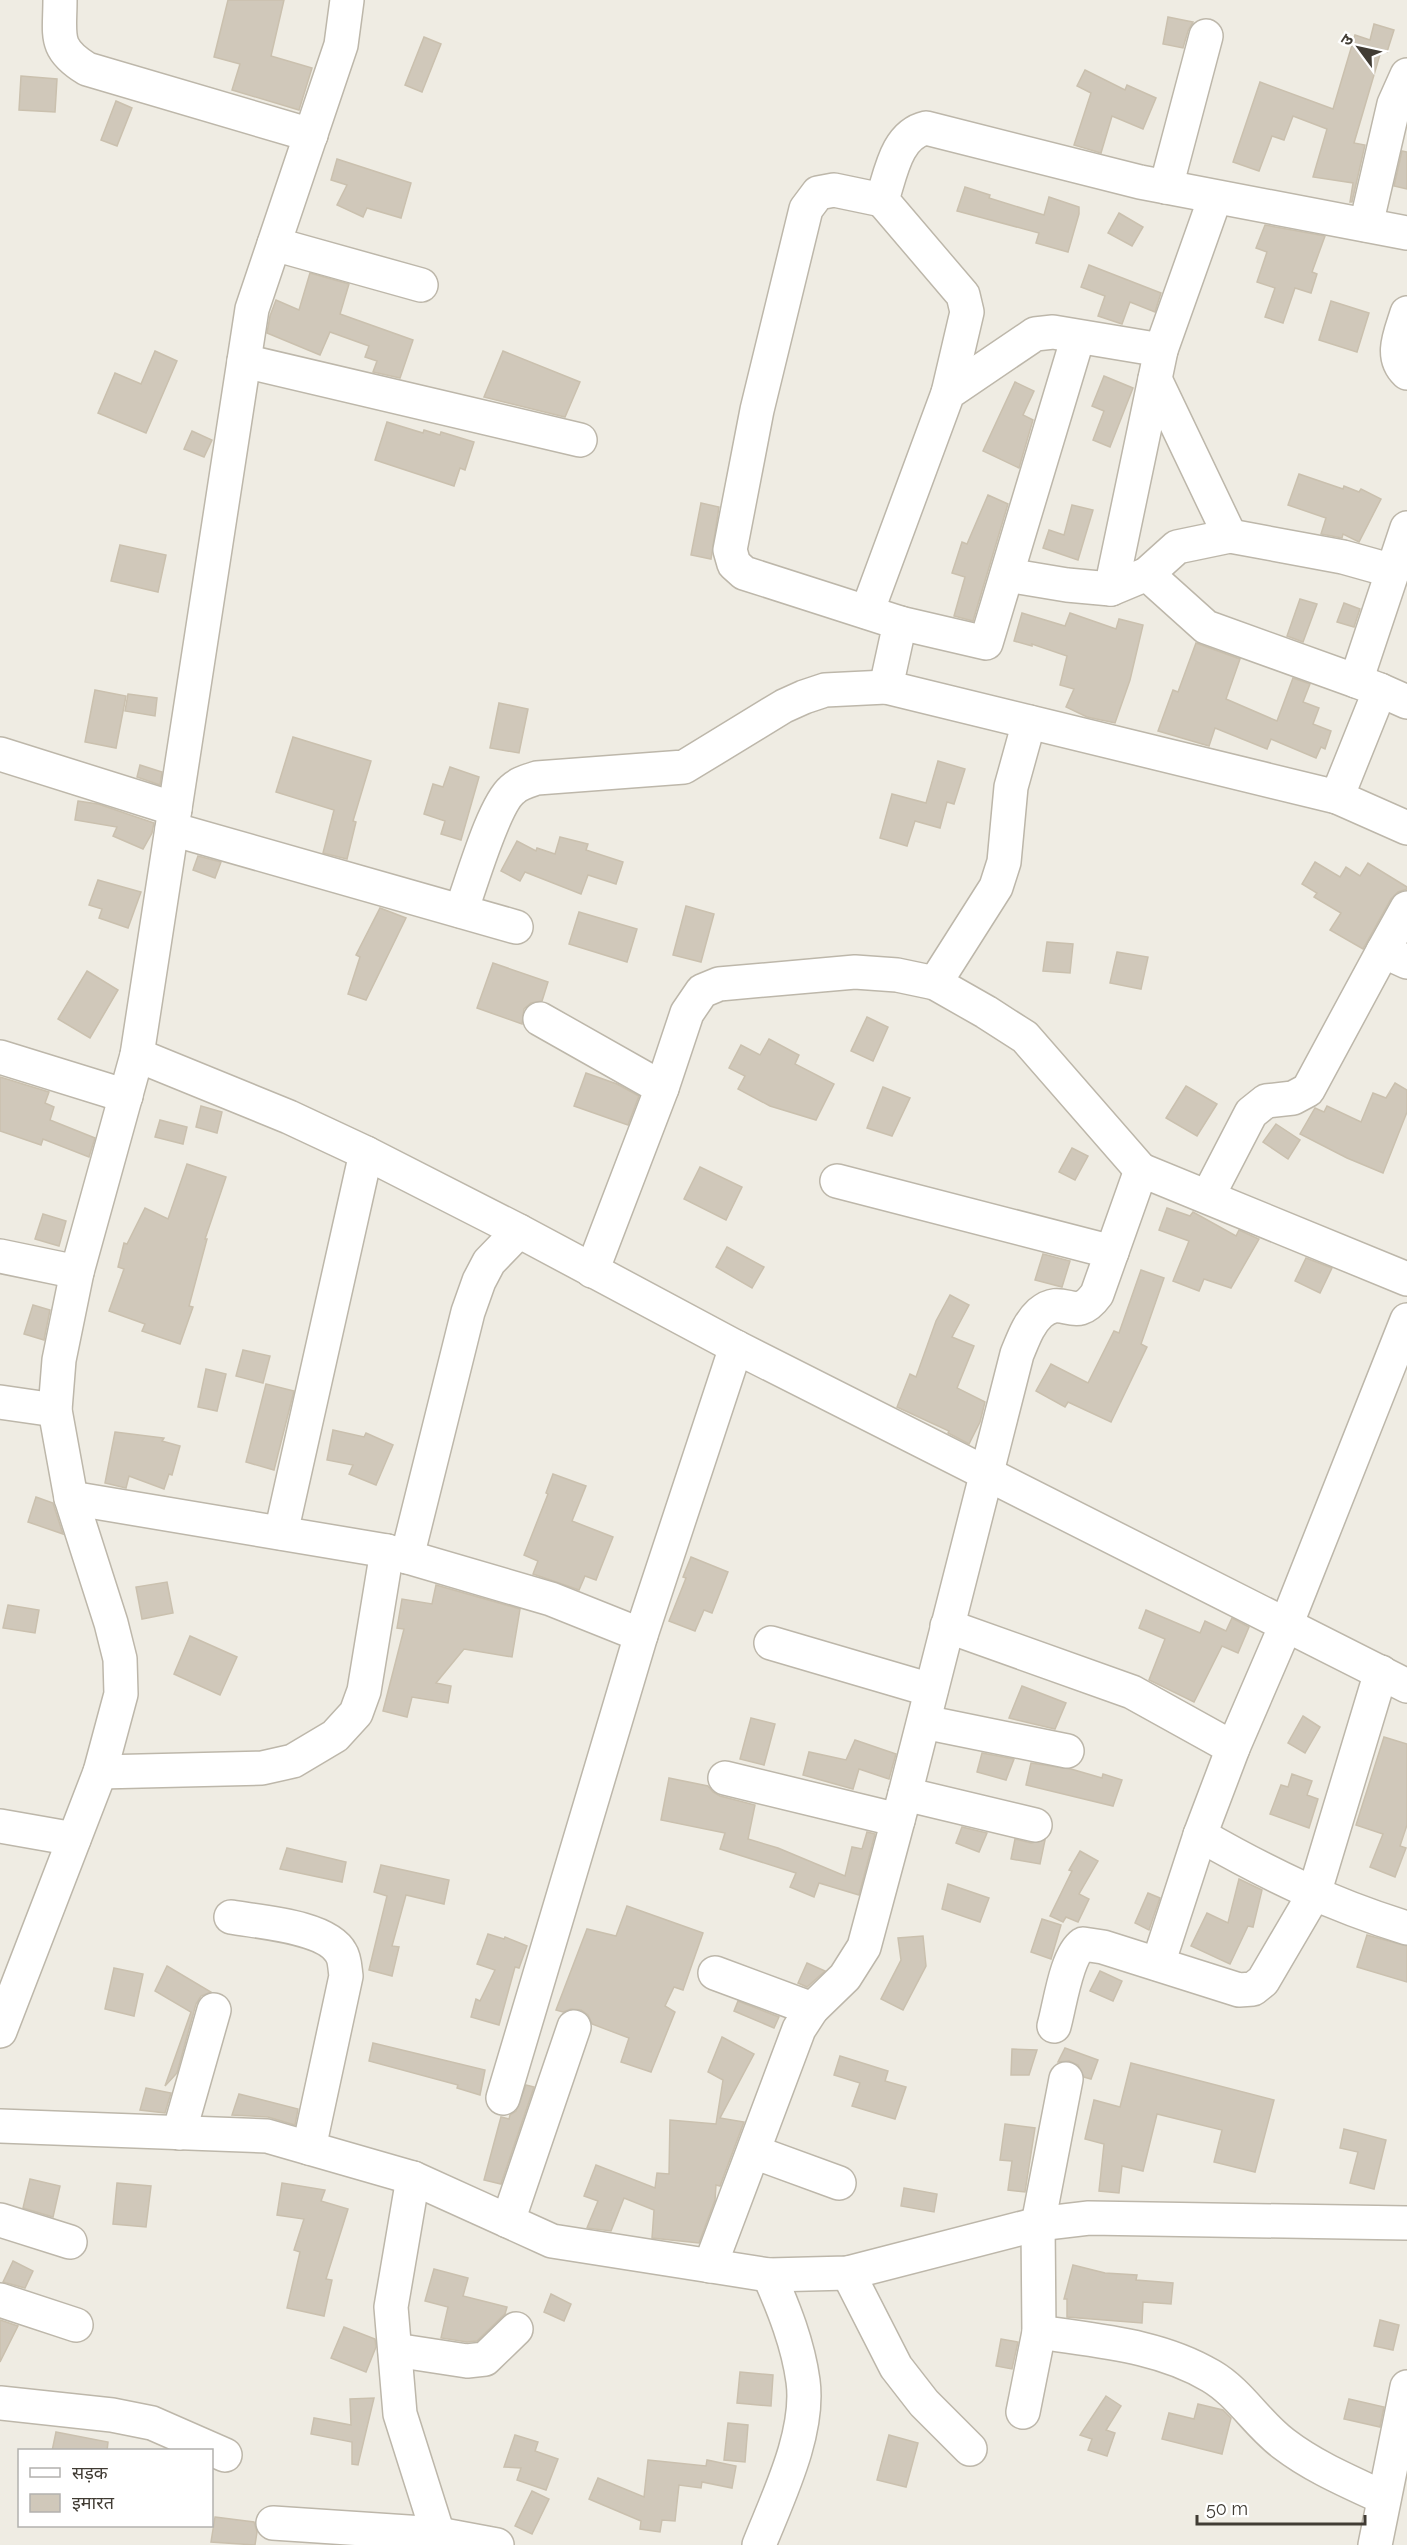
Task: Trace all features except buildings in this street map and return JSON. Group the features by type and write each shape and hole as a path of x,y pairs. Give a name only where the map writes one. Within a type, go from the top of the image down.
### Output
{"street":[{"path":"60,0 60,41 69,58 87,69 311,135"},
{"path":"0,2031 100,1772 121,1694 120,1659 111,1623 71,1498 55,1410 60,1360 77,1272 137,1055 252,309 341,45 346,0"},
{"path":"1166,187 1206,36"},
{"path":"1366,225 1394,104 1407,75"},
{"path":"882,200 901,145 914,130 926,128 1215,198 1407,233"},
{"path":"867,612 948,393 967,312 963,295 882,200 834,190 818,193 806,209 757,410 730,550 734,564 744,573 900,623 986,643 1078,337"},
{"path":"1111,589 1158,364 1215,198"},
{"path":"274,244 421,285"},
{"path":"1407,313 1396,347 1400,366 1407,373"},
{"path":"948,393 1035,334 1053,332 1078,337 1158,364 1230,536"},
{"path":"244,361 580,440"},
{"path":"1337,797 1381,691 1393,571 1407,528"},
{"path":"1007,575 1067,585 1111,589 1147,574 1177,547 1230,536 1343,557 1393,571"},
{"path":"1147,574 1206,627 1381,691"},
{"path":"886,687 900,623"},
{"path":"461,911 499,806 511,790 521,783 537,778 684,767 784,706 825,690 886,687 1337,797 1407,828"},
{"path":"935,983 996,887 1004,862 1011,787 1029,722"},
{"path":"0,754 173,819 516,927"},
{"path":"1208,1196 1251,1113 1266,1101 1293,1098 1308,1090 1395,956 1407,908"},
{"path":"592,1271 662,1088 687,1012 702,991 719,984 855,972 897,975 935,983 1025,1037 1141,1170 1407,1279"},
{"path":"540,1019 662,1088"},
{"path":"137,1055 288,1116 366,1153 519,1231 736,1347 1394,1679 1314,1894 1267,1975 1253,1989 1239,1990 1102,1947 1083,1944 1078,1947 1071,1959 1054,2026"},
{"path":"0,1057 126,1096"},
{"path":"281,1533 366,1153"},
{"path":"710,2266 799,2029 812,2009 845,1977 864,1947 924,1722 985,1473 1017,1354 1030,1324 1042,1312 1059,1305 1078,1310 1088,1306 1097,1293 1141,1170"},
{"path":"837,1181 1112,1252"},
{"path":"100,1772 262,1768 293,1761 335,1736 356,1713 364,1690 397,1554 468,1312 479,1281 489,1262 519,1231"},
{"path":"0,1256 77,1272"},
{"path":"1158,1964 1200,1835 1233,1748 1286,1624 1407,1320"},
{"path":"503,2098 641,1635 736,1347"},
{"path":"0,1402 55,1410"},
{"path":"71,1498 397,1554 551,1599 641,1635"},
{"path":"947,1626 1132,1692 1233,1748"},
{"path":"771,1643 931,1690"},
{"path":"924,1722 1067,1751"},
{"path":"725,1778 902,1807 1035,1825"},
{"path":"0,1826 75,1839"},
{"path":"1200,1835 1265,1872 1356,1912 1407,1928"},
{"path":"231,1917 303,1930 326,1938 341,1953 346,1976 309,2148"},
{"path":"716,1973 812,2009"},
{"path":"179,2133 214,2010"},
{"path":"508,2221 574,2027"},
{"path":"1023,2412 1039,2332 1038,2224 1066,2079"},
{"path":"0,2126 267,2136 413,2178 552,2241 769,2275 848,2273 1038,2224 1089,2218 1407,2223"},
{"path":"754,2152 839,2183"},
{"path":"413,2178 391,2307 400,2414 438,2539"},
{"path":"0,2220 70,2242"},
{"path":"848,2273 896,2367 924,2403 970,2449"},
{"path":"759,2545 785,2479 801,2426 803,2382 786,2315 769,2275"},
{"path":"0,2300 76,2325"},
{"path":"395,2350 467,2361 485,2360 516,2329"},
{"path":"1039,2332 1144,2349 1183,2362 1211,2376 1239,2397 1282,2443 1310,2462 1384,2498"},
{"path":"1375,2545 1407,2387"},
{"path":"0,2403 112,2415 152,2423 210,2449"},
{"path":"213,2451 225,2456"},
{"path":"273,2523 497,2545"}]}
